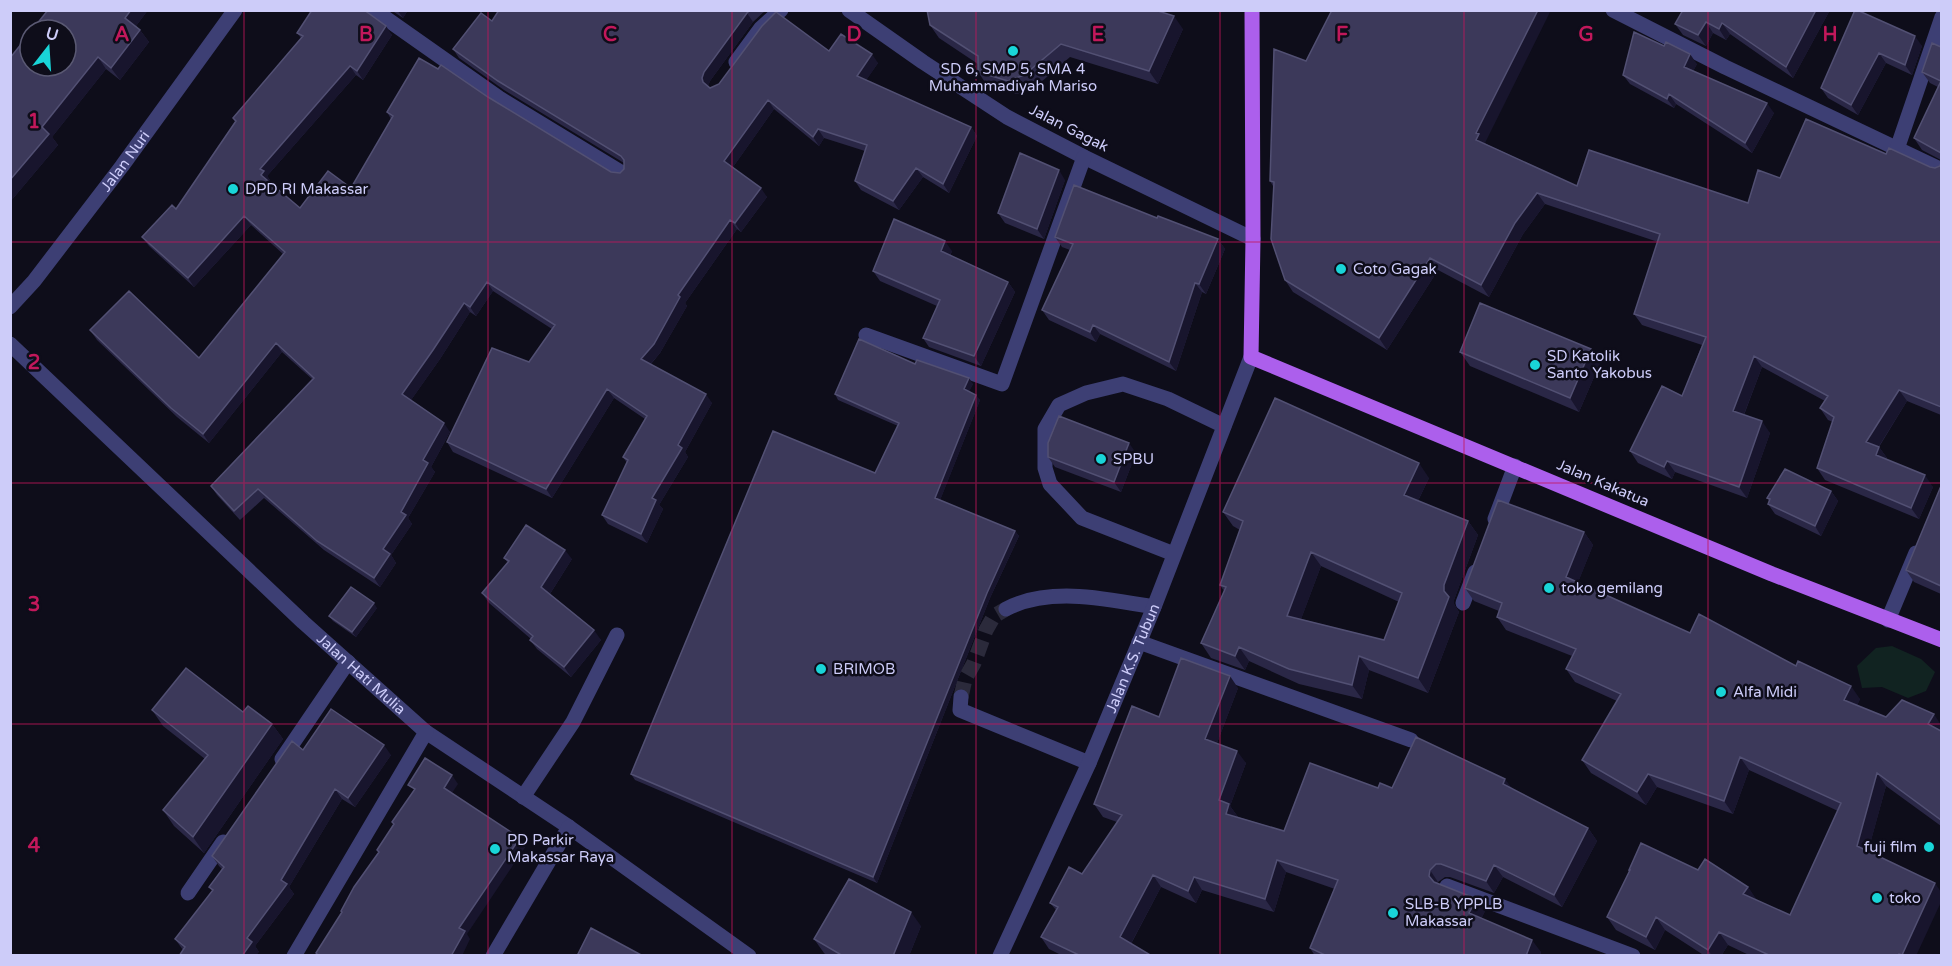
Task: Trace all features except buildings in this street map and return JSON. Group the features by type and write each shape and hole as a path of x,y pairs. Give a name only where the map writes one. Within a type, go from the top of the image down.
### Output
{"main road":[{"path":"1251,357 1252,10"},
{"name":"Jalan Kakatua","path":"1251,357 1772,574 1941,640"}],"street":[{"name":"Jalan Nuri","path":"10,307 34,281 122,166 235,10"},
{"path":"374,10 499,98 622,173"},
{"path":"730,70 761,28 781,10"},
{"name":"Jalan Gagak","path":"849,10 1007,117 1253,239"},
{"path":"1613,10 1725,67 1941,170"},
{"path":"1897,148 1941,17"},
{"path":"866,335 1002,384 1084,157"},
{"name":"Jalan Hati Mulia","path":"10,344 303,622 426,732 569,827 749,956"},
{"name":"Jalan K.S. Tubun","path":"1000,956 1089,763 1154,607 1251,357"},
{"path":"1174,554 1082,518 1050,484 1045,468 1045,429 1059,405 1086,393 1123,384 1168,399 1224,426"},
{"path":"1491,529 1515,466"},
{"path":"1888,620 1919,544"},
{"path":"1463,603 1479,561"},
{"path":"1006,609 1020,602 1054,596 1114,600 1154,607"},
{"path":"523,796 573,723 617,635"},
{"path":"1139,642 1411,740"},
{"path":"275,768 348,662"},
{"path":"961,697 960,710 1089,763"},
{"path":"294,956 426,732"},
{"path":"188,893 235,826"},
{"path":"493,956 569,827"},
{"path":"1447,886 1633,956"}],"green space":[{"path":"1892,646 1921,659 1935,672 1926,691 1908,698 1882,687 1862,688 1857,666 1876,648"}],"tunnel":[{"path":"961,697 965,679 974,663 986,630 994,616 1006,609"}],"place":[{"name":"SD 6, SMP 5, SMA 4 Muhammadiyah Mariso","path":"1013,51"},
{"name":"DPD RI Makassar","path":"233,189"},
{"name":"Coto Gagak","path":"1341,269"},
{"name":"SD Katolik Santo Yakobus","path":"1535,365"},
{"name":"SPBU","path":"1101,459"},
{"name":"toko gemilang","path":"1549,588"},
{"name":"BRIMOB","path":"821,669"},
{"name":"Alfa Midi","path":"1721,692"},
{"name":"fuji film","path":"1929,847"},
{"name":"PD Parkir Makassar Raya","path":"495,849"},
{"name":"toko","path":"1877,898"},
{"name":"SLB-B YPPLB Makassar","path":"1393,913"}]}
